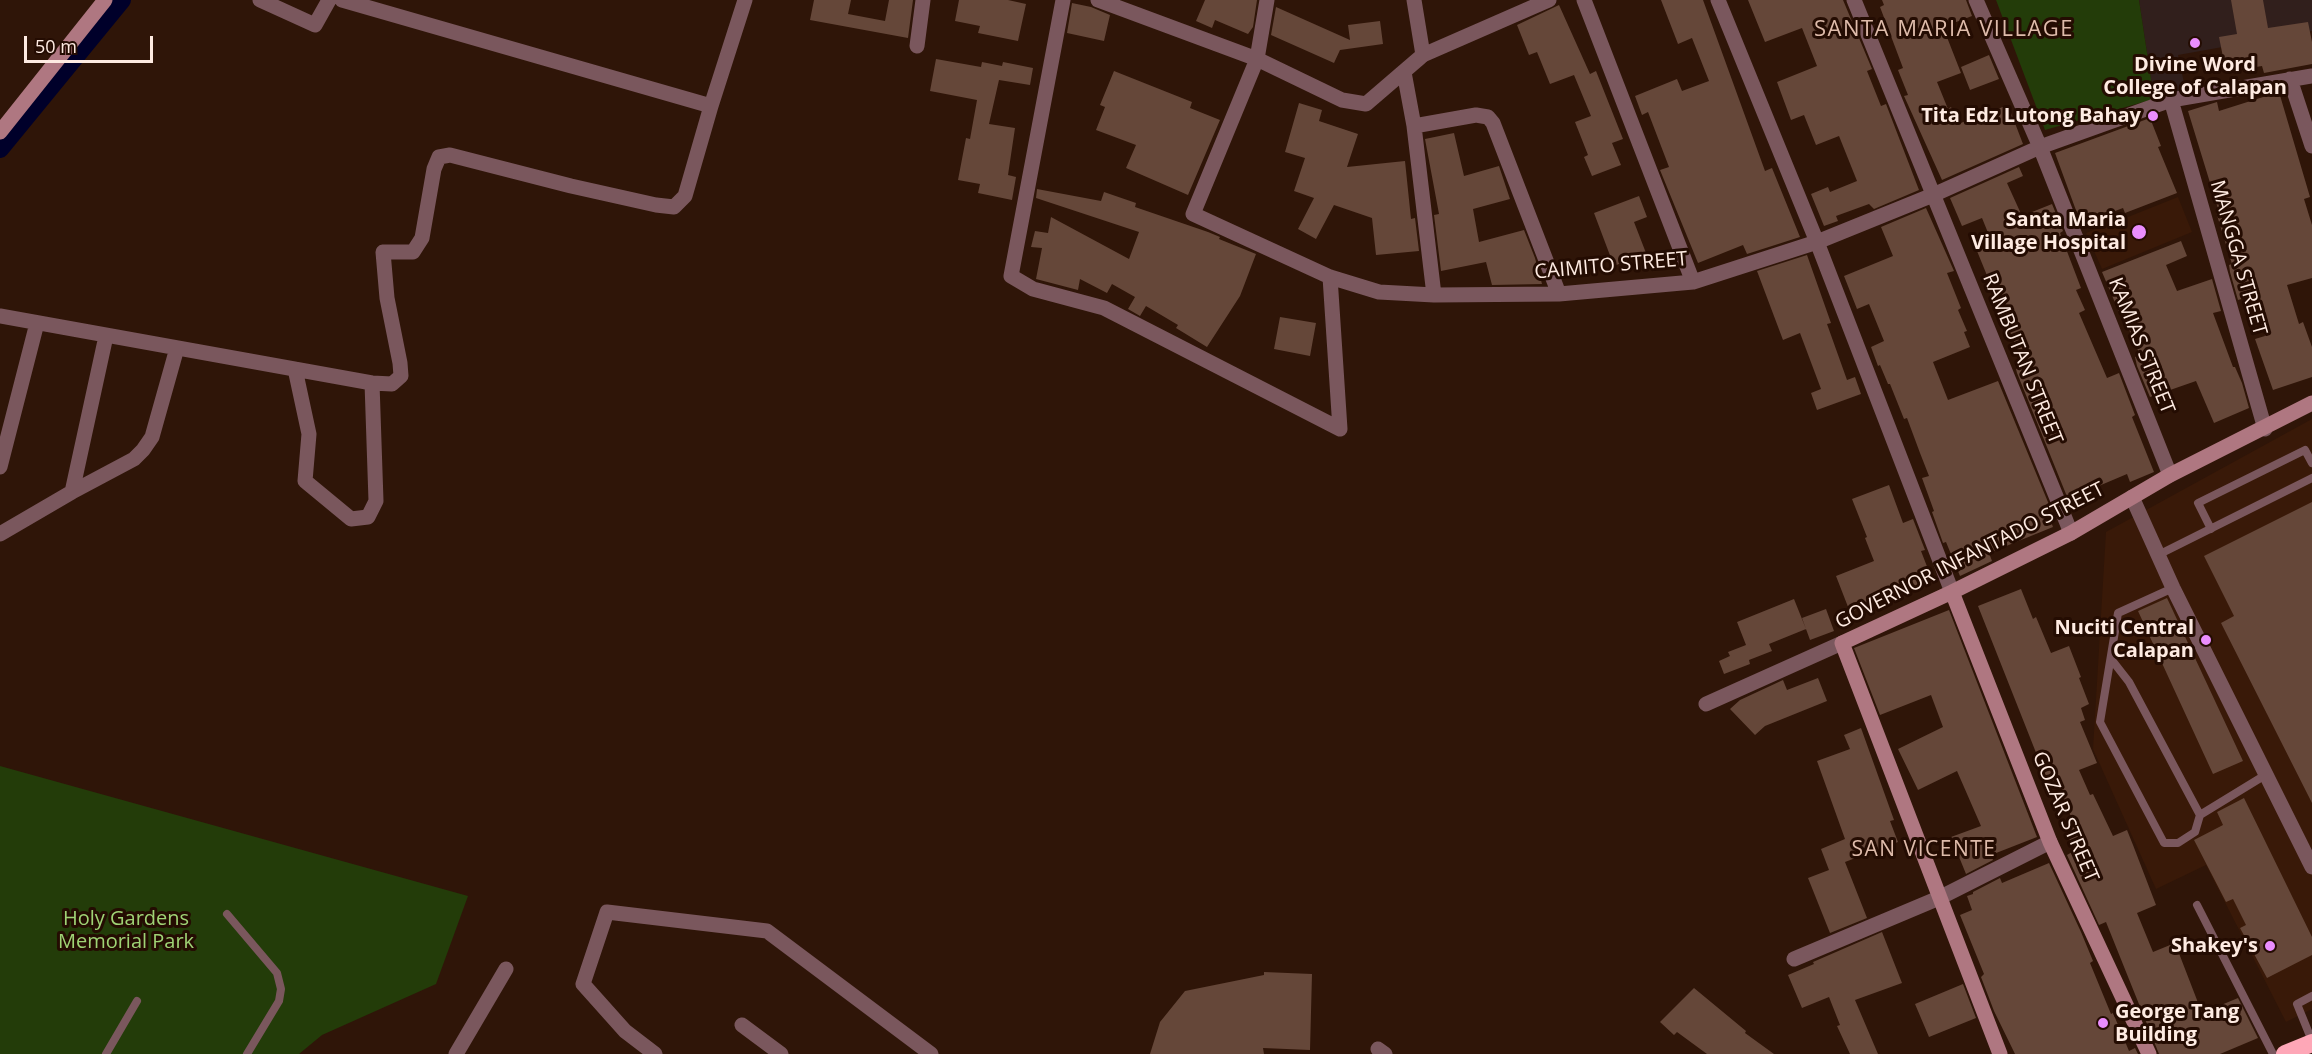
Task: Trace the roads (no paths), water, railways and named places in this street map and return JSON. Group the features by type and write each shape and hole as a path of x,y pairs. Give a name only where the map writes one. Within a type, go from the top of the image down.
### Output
{"highway":[{"path":"2285,1054 2312,1042"}],"street":[{"path":"0,132 105,0"},
{"path":"260,0 315,25 328,0"},
{"path":"342,0 711,106"},
{"path":"0,316 372,383 393,384 400,376 400,363 387,298 382,252 413,252 422,238 434,169 439,157 450,155 554,182 674,207 685,196 745,0"},
{"path":"917,46 923,0"},
{"path":"1063,0 1011,276 1033,289 1104,308 1340,429 1330,277"},
{"path":"1098,0 1257,58 1342,100 1365,104 1423,55 1549,0"},
{"name":"CAIMITO STREET","path":"1267,0 1257,58 1193,214 1330,277 1379,292 1434,295 1559,294 1693,282 1818,242 1933,195 2040,147 2171,100 2312,76"},
{"path":"1414,0 1423,55"},
{"path":"1584,0 1693,282"},
{"path":"1718,0 1818,242 1952,592"},
{"name":"RAMBUTAN STREET","path":"1854,0 2071,533"},
{"name":"KAMIAS STREET","path":"1977,0 2040,147 2170,475"},
{"path":"1404,72 1414,126 1434,295"},
{"path":"2289,79 2312,146"},
{"name":"MANGGA STREET","path":"2171,100 2265,429"},
{"path":"1414,126 1476,115 1488,117 1493,123 1559,294"},
{"path":"0,467 37,323"},
{"path":"72,492 106,336"},
{"path":"0,534 134,459 144,450 152,437 177,348"},
{"path":"295,369 309,434 305,481 351,519 368,518 376,501 372,383"},
{"name":"GOVERNOR INFANTADO STREET","path":"1706,704 1952,592 2071,533 2170,475 2265,429 2312,403"},
{"path":"2132,497 2173,588 2312,867"},
{"name":"GOZAR STREET","path":"1952,592 2050,842 2150,1054"},
{"path":"1842,643 2000,1054"},
{"path":"1794,959 1939,898 2050,842"},
{"path":"655,1054 625,1031 583,984 607,912 766,931 931,1054"},
{"path":"456,1054 506,969"},
{"path":"742,1025 782,1054"}],"lane":[{"path":"2211,529 2198,503 2305,450 2312,463"},
{"path":"2158,555 2312,478"},
{"path":"2173,588 2118,613 2100,722 2164,843 2178,843 2195,832 2200,814 2267,774"},
{"path":"2111,660 2128,682 2200,814"},
{"path":"2197,905 2273,1054"},
{"path":"227,914 277,973 281,989 279,1001 247,1054"},
{"path":"2312,996 2297,1004 2312,1042"},
{"path":"106,1054 137,1001"}],"waterway":[{"path":"0,149 122,0"}],"place":[{"name":"Divine Word College of Calapan","path":"2195,43"},
{"name":"Tita Edz Lutong Bahay","path":"2153,116"},
{"name":"Santa Maria Village Hospital","path":"2139,232"},
{"name":"Nuciti Central Calapan","path":"2206,640"},
{"name":"Shakey's","path":"2270,946"},
{"name":"George Tang Building","path":"2103,1023"}],"district":[{"name":"SANTA MARIA VILLAGE","path":"1944,30"},
{"name":"SAN VICENTE","path":"1924,850"}],"park label":[{"name":"Holy Gardens Memorial Park","path":"126,930"}]}
